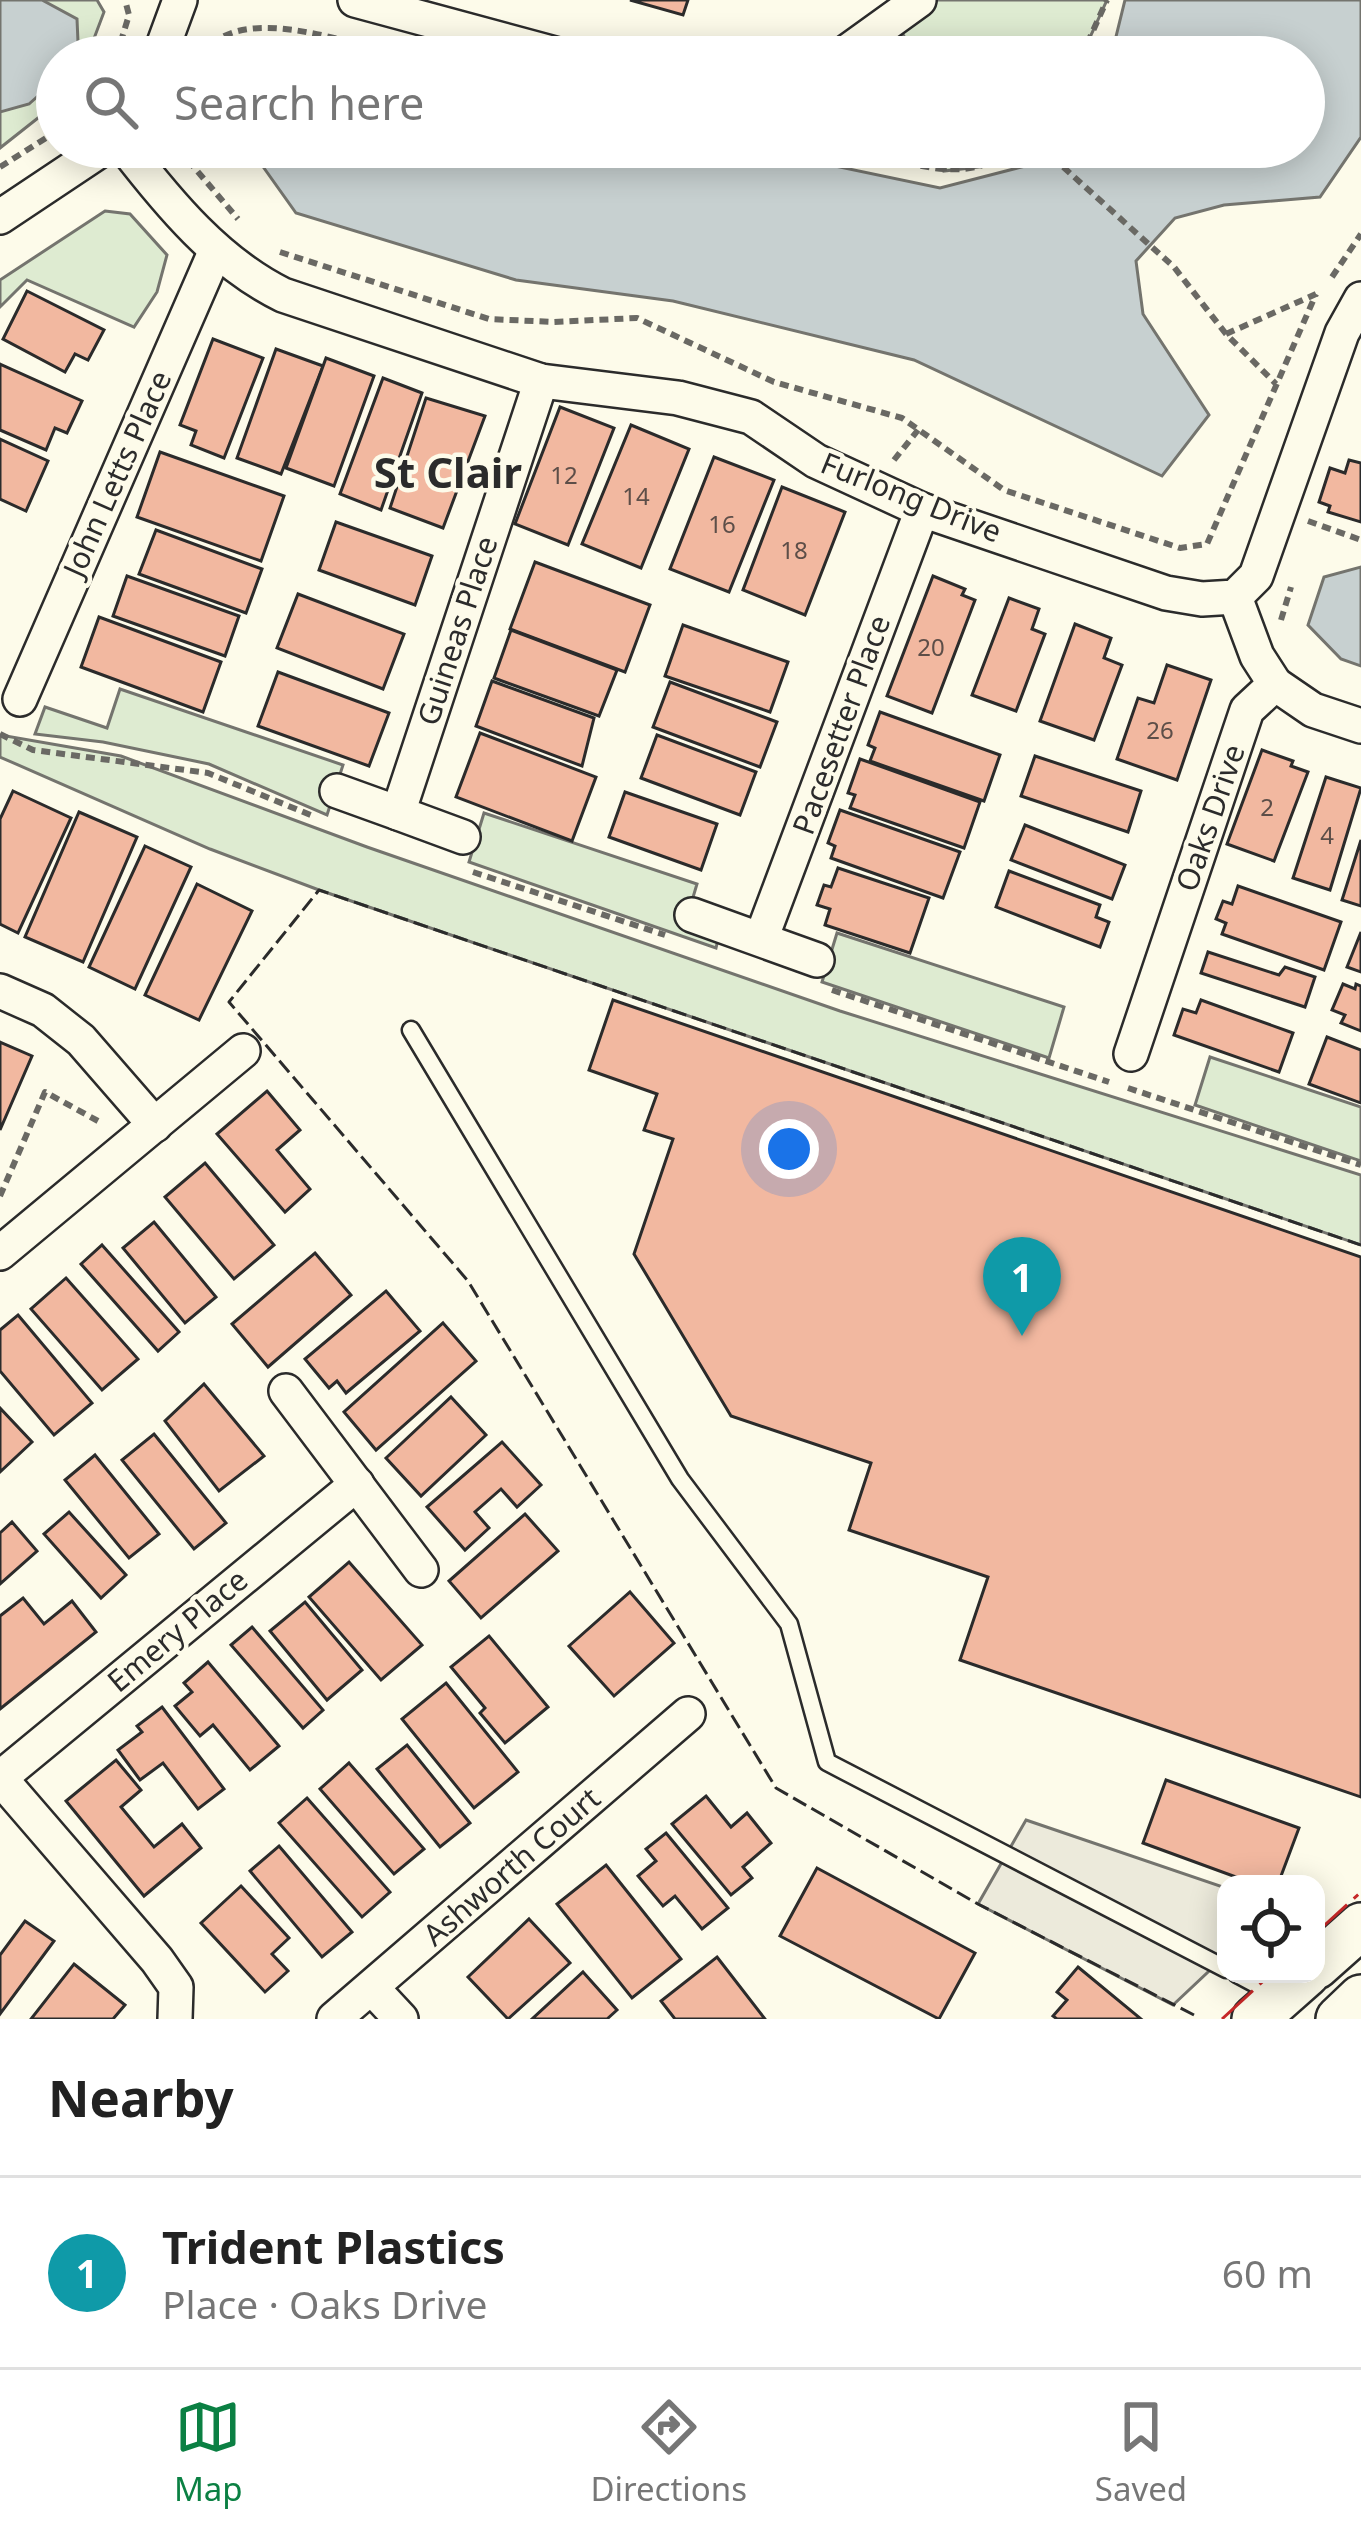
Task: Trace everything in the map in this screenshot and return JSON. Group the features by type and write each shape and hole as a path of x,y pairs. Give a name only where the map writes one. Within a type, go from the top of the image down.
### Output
{"main road":[{"path":"1325,1958 1361,1926"},
{"path":"1339,2019 1361,1998"}],"street":[{"path":"166,36 179,0 200,0"},
{"path":"355,0 488,36"},
{"path":"869,36 919,0"},
{"path":"0,217 73,168"},
{"name":"Furlong Drive","path":"144,168 216,250 251,279 283,295 541,381 678,398 751,417 816,461 922,510 1166,593 1202,599 1235,597"},
{"name":"John Letts Place","path":"20,699 216,250"},
{"path":"1361,299 1342,333 1256,576 1235,597 1257,656 1275,684 1312,710 1361,726"},
{"name":"Guineas Place","path":"398,813 541,381"},
{"name":"Pacesetter Place","path":"761,939 922,510"},
{"name":"Oaks Drive","path":"1132,1054 1247,710 1275,684"},
{"path":"331,806 398,813 464,853"},
{"path":"687,927 761,939 824,975"},
{"path":"0,991 43,1010 81,1040 155,1125"},
{"path":"0,1252 243,1051"},
{"path":"286,1391 421,1570"},
{"name":"Emery Place","path":"0,1778 357,1484"},
{"name":"Ashworth Court","path":"334,2019 688,1714"},
{"path":"0,1778 157,1960 176,1988 176,2019"},
{"path":"373,1989 401,2019"}],"lane":[{"path":"411,1030 680,1478 789,1624 827,1762 1217,1964"}],"path":[{"path":"122,36 129,14 125,0"},
{"path":"1091,36 1107,0"},
{"path":"216,36 229,26 248,21 274,22 325,36"},
{"path":"0,167 36,144"},
{"path":"195,168 247,229"},
{"path":"936,168 961,168"},
{"path":"1064,168 1174,268 1226,334 1276,384"},
{"path":"1226,334 1323,292 1361,234"},
{"path":"262,246 489,319 637,318 774,382 902,418 1004,490 1180,548 1207,544 1316,294"},
{"path":"891,465 918,430"},
{"path":"1307,533 1304,520 1361,540"},
{"path":"1280,623 1294,578"},
{"path":"0,734 33,750 208,773 331,806"},
{"path":"464,853 687,927"},
{"path":"824,975 1361,1166"},
{"path":"0,1196 45,1092 98,1121"}],"green space":[{"path":"0,0 97,0 104,12 95,36 36,36 36,120 0,148"},
{"path":"917,0 1107,0 1091,36 904,36 894,19"},
{"path":"105,211 130,214 167,255 157,292 134,327 27,280 0,307 0,280"},
{"path":"120,689 343,765 327,815 209,764 103,742 35,734 45,707 107,728"},
{"path":"0,735 121,756 840,1011 1361,1175 1361,1245 319,890 210,849 0,757"},
{"path":"484,813 697,884 685,924 719,935 716,948 469,862"},
{"path":"837,933 1064,1007 1049,1058 822,982"},
{"path":"1210,1057 1361,1107 1361,1161 1195,1105"}],"shaded area":[{"path":"0,0 42,0 77,19 78,36 36,36 36,98 0,112"},
{"path":"1125,0 1361,0 1361,137 1320,197 1224,205 1175,218 1136,261 1143,314 1209,415 1162,476 914,360 673,301 516,280 296,213 264,168 844,168 940,188 1018,168 1325,168 1325,36 1116,36"},
{"path":"1361,567 1361,666 1341,659 1308,625 1324,577"},
{"path":"1026,1820 1217,1885 1217,1963 1173,2005 978,1904"}],"building":[{"path":"630,0 688,0 683,15"},
{"path":"27,291 104,330 88,360 75,354 65,372 3,339"},
{"path":"213,339 263,358 224,458 191,445 196,431 180,425"},
{"path":"276,349 323,366 281,474 237,458"},
{"path":"326,358 374,376 334,486 286,468"},
{"path":"0,364 82,401 67,433 55,428 46,450 0,430"},
{"path":"383,378 422,393 381,510 340,494"},
{"path":"426,398 485,416 443,528 390,508"},
{"path":"560,407 614,428 568,545 515,524"},
{"path":"631,425 689,449 641,568 582,544"},
{"path":"0,439 48,461 26,511 0,499"},
{"path":"160,452 284,496 261,561 137,517"},
{"path":"714,457 774,480 729,592 670,569"},
{"path":"1349,460 1361,463 1361,522 1328,512 1330,506 1319,502 1330,468 1345,473"},
{"path":"782,487 845,512 805,615 743,590"},
{"path":"336,522 432,556 415,605 319,570"},
{"path":"156,530 262,569 246,613 139,574"},
{"path":"535,562 650,605 625,672 510,629"},
{"path":"127,576 239,616 225,656 113,616"},
{"path":"933,576 965,589 962,595 975,600 932,713 887,696"},
{"path":"298,594 404,634 383,689 277,648"},
{"path":"1009,598 1039,609 1032,629 1045,634 1016,711 972,695"},
{"path":"99,617 221,662 203,712 81,667"},
{"path":"1075,624 1111,638 1104,658 1122,665 1094,740 1040,721"},
{"path":"683,625 788,662 770,712 665,676"},
{"path":"511,630 617,670 599,716 494,678"},
{"path":"1167,665 1211,680 1177,780 1117,759 1138,698 1154,703"},
{"path":"278,672 389,713 369,766 258,726"},
{"path":"492,681 594,718 582,766 476,726"},
{"path":"670,682 777,722 760,767 653,727"},
{"path":"880,712 1000,755 984,801 870,761 875,748 868,745"},
{"path":"480,733 596,777 572,841 456,797"},
{"path":"657,735 756,772 740,815 641,778"},
{"path":"1262,750 1308,772 1274,861 1227,844"},
{"path":"1035,756 1141,791 1128,832 1021,796"},
{"path":"860,759 980,802 964,848 850,808 855,795 848,793"},
{"path":"1326,777 1361,788 1330,890 1293,878"},
{"path":"13,791 71,818 18,933 0,924 0,819"},
{"path":"625,792 717,824 701,870 609,837"},
{"path":"840,810 960,852 943,898 831,858 835,846 828,843"},
{"path":"79,812 137,837 83,962 25,937"},
{"path":"1025,825 1125,865 1112,899 1011,860"},
{"path":"1361,840 1361,906 1342,900"},
{"path":"145,846 191,867 135,989 89,967"},
{"path":"838,868 929,898 910,953 825,925 830,909 817,905 824,885 831,887"},
{"path":"1009,871 1100,905 1096,917 1109,922 1100,947 996,907"},
{"path":"197,884 252,911 199,1020 145,995"},
{"path":"1238,886 1341,922 1324,970 1222,934 1226,923 1216,919 1223,901 1232,904"},
{"path":"1361,932 1361,972 1347,967"},
{"path":"1208,952 1279,975 1285,967 1315,977 1305,1007 1201,973"},
{"path":"1343,984 1355,989 1356,984 1361,986 1361,1031 1341,1023 1345,1015 1332,1010"},
{"path":"613,1000 1361,1257 1361,1797 960,1660 988,1577 849,1530 871,1463 731,1416 634,1254 673,1139 644,1130 657,1094 589,1070"},
{"path":"1201,1000 1293,1033 1279,1072 1174,1035 1183,1009 1196,1013"},
{"path":"1327,1037 1361,1050 1361,1103 1309,1084"},
{"path":"0,1042 32,1056 0,1130"},
{"path":"267,1091 300,1130 277,1150 310,1189 285,1212 217,1134"},
{"path":"205,1163 274,1245 234,1279 165,1197"},
{"path":"154,1222 216,1297 185,1323 123,1248"},
{"path":"102,1245 179,1332 158,1351 81,1264"},
{"path":"315,1253 351,1295 268,1367 232,1324"},
{"path":"66,1278 138,1359 102,1390 31,1309"},
{"path":"386,1291 420,1331 346,1393 337,1381 329,1388 305,1359"},
{"path":"18,1315 92,1403 54,1435 0,1371 0,1330"},
{"path":"443,1323 476,1361 376,1450 344,1412"},
{"path":"204,1384 264,1456 219,1491 165,1421"},
{"path":"451,1397 486,1435 421,1496 386,1458"},
{"path":"0,1408 32,1442 0,1472"},
{"path":"154,1434 226,1523 194,1549 122,1460"},
{"path":"502,1442 541,1485 517,1507 501,1489 475,1512 489,1528 465,1550 427,1507"},
{"path":"95,1455 159,1534 129,1558 65,1480"},
{"path":"69,1512 126,1575 101,1598 44,1534"},
{"path":"525,1514 558,1551 481,1618 449,1581"},
{"path":"12,1522 37,1551 0,1584 0,1533"},
{"path":"349,1562 422,1645 381,1680 309,1597"},
{"path":"630,1592 674,1643 614,1696 569,1646"},
{"path":"23,1598 44,1624 72,1601 96,1632 0,1709 0,1616"},
{"path":"305,1602 362,1670 327,1700 270,1631"},
{"path":"252,1627 323,1710 303,1728 231,1645"},
{"path":"489,1636 548,1707 505,1743 480,1713 485,1708 451,1667"},
{"path":"208,1662 279,1746 250,1770 213,1725 200,1736 175,1706 192,1692 184,1683"},
{"path":"446,1683 518,1772 474,1808 402,1719"},
{"path":"162,1707 224,1789 198,1809 163,1763 140,1780 118,1750 142,1732 137,1726"},
{"path":"407,1745 470,1823 440,1847 377,1769"},
{"path":"116,1760 141,1790 121,1807 154,1847 182,1824 201,1848 144,1896 66,1801"},
{"path":"349,1763 424,1849 394,1874 320,1789"},
{"path":"1166,1780 1299,1828 1281,1875 1230,1875 1143,1843"},
{"path":"706,1796 731,1827 747,1813 771,1843 743,1867 752,1878 731,1895 672,1824"},
{"path":"307,1798 390,1892 362,1917 279,1823"},
{"path":"666,1833 728,1908 702,1929 675,1896 663,1906 638,1876 656,1861 646,1849"},
{"path":"279,1846 352,1932 322,1957 250,1871"},
{"path":"606,1865 681,1959 632,1998 557,1904"},
{"path":"817,1868 975,1953 939,2019 780,1936"},
{"path":"241,1886 289,1938 272,1954 288,1971 265,1992 201,1923"},
{"path":"529,1919 570,1963 508,2019 468,1977"},
{"path":"25,1921 54,1941 0,2014 0,1955"},
{"path":"717,1957 765,2019 675,2019 661,2001"},
{"path":"74,1964 125,2005 113,2019 31,2019"},
{"path":"1078,1967 1141,2019 1053,2016 1067,2000 1057,1992"},
{"path":"583,1972 617,2010 607,2019 532,2019"}],"fence":[{"path":"1194,2015 978,1904 776,1788 468,1281 229,1002 319,890 1361,1245"}],"power":[{"path":"1325,1925 1361,1892"},
{"path":"1222,2019 1261,1983"}],"place":[{"name":"Trident Plastics","path":"1022,1336"}],"district":[{"name":"St Clair","path":"448,473"}]}
